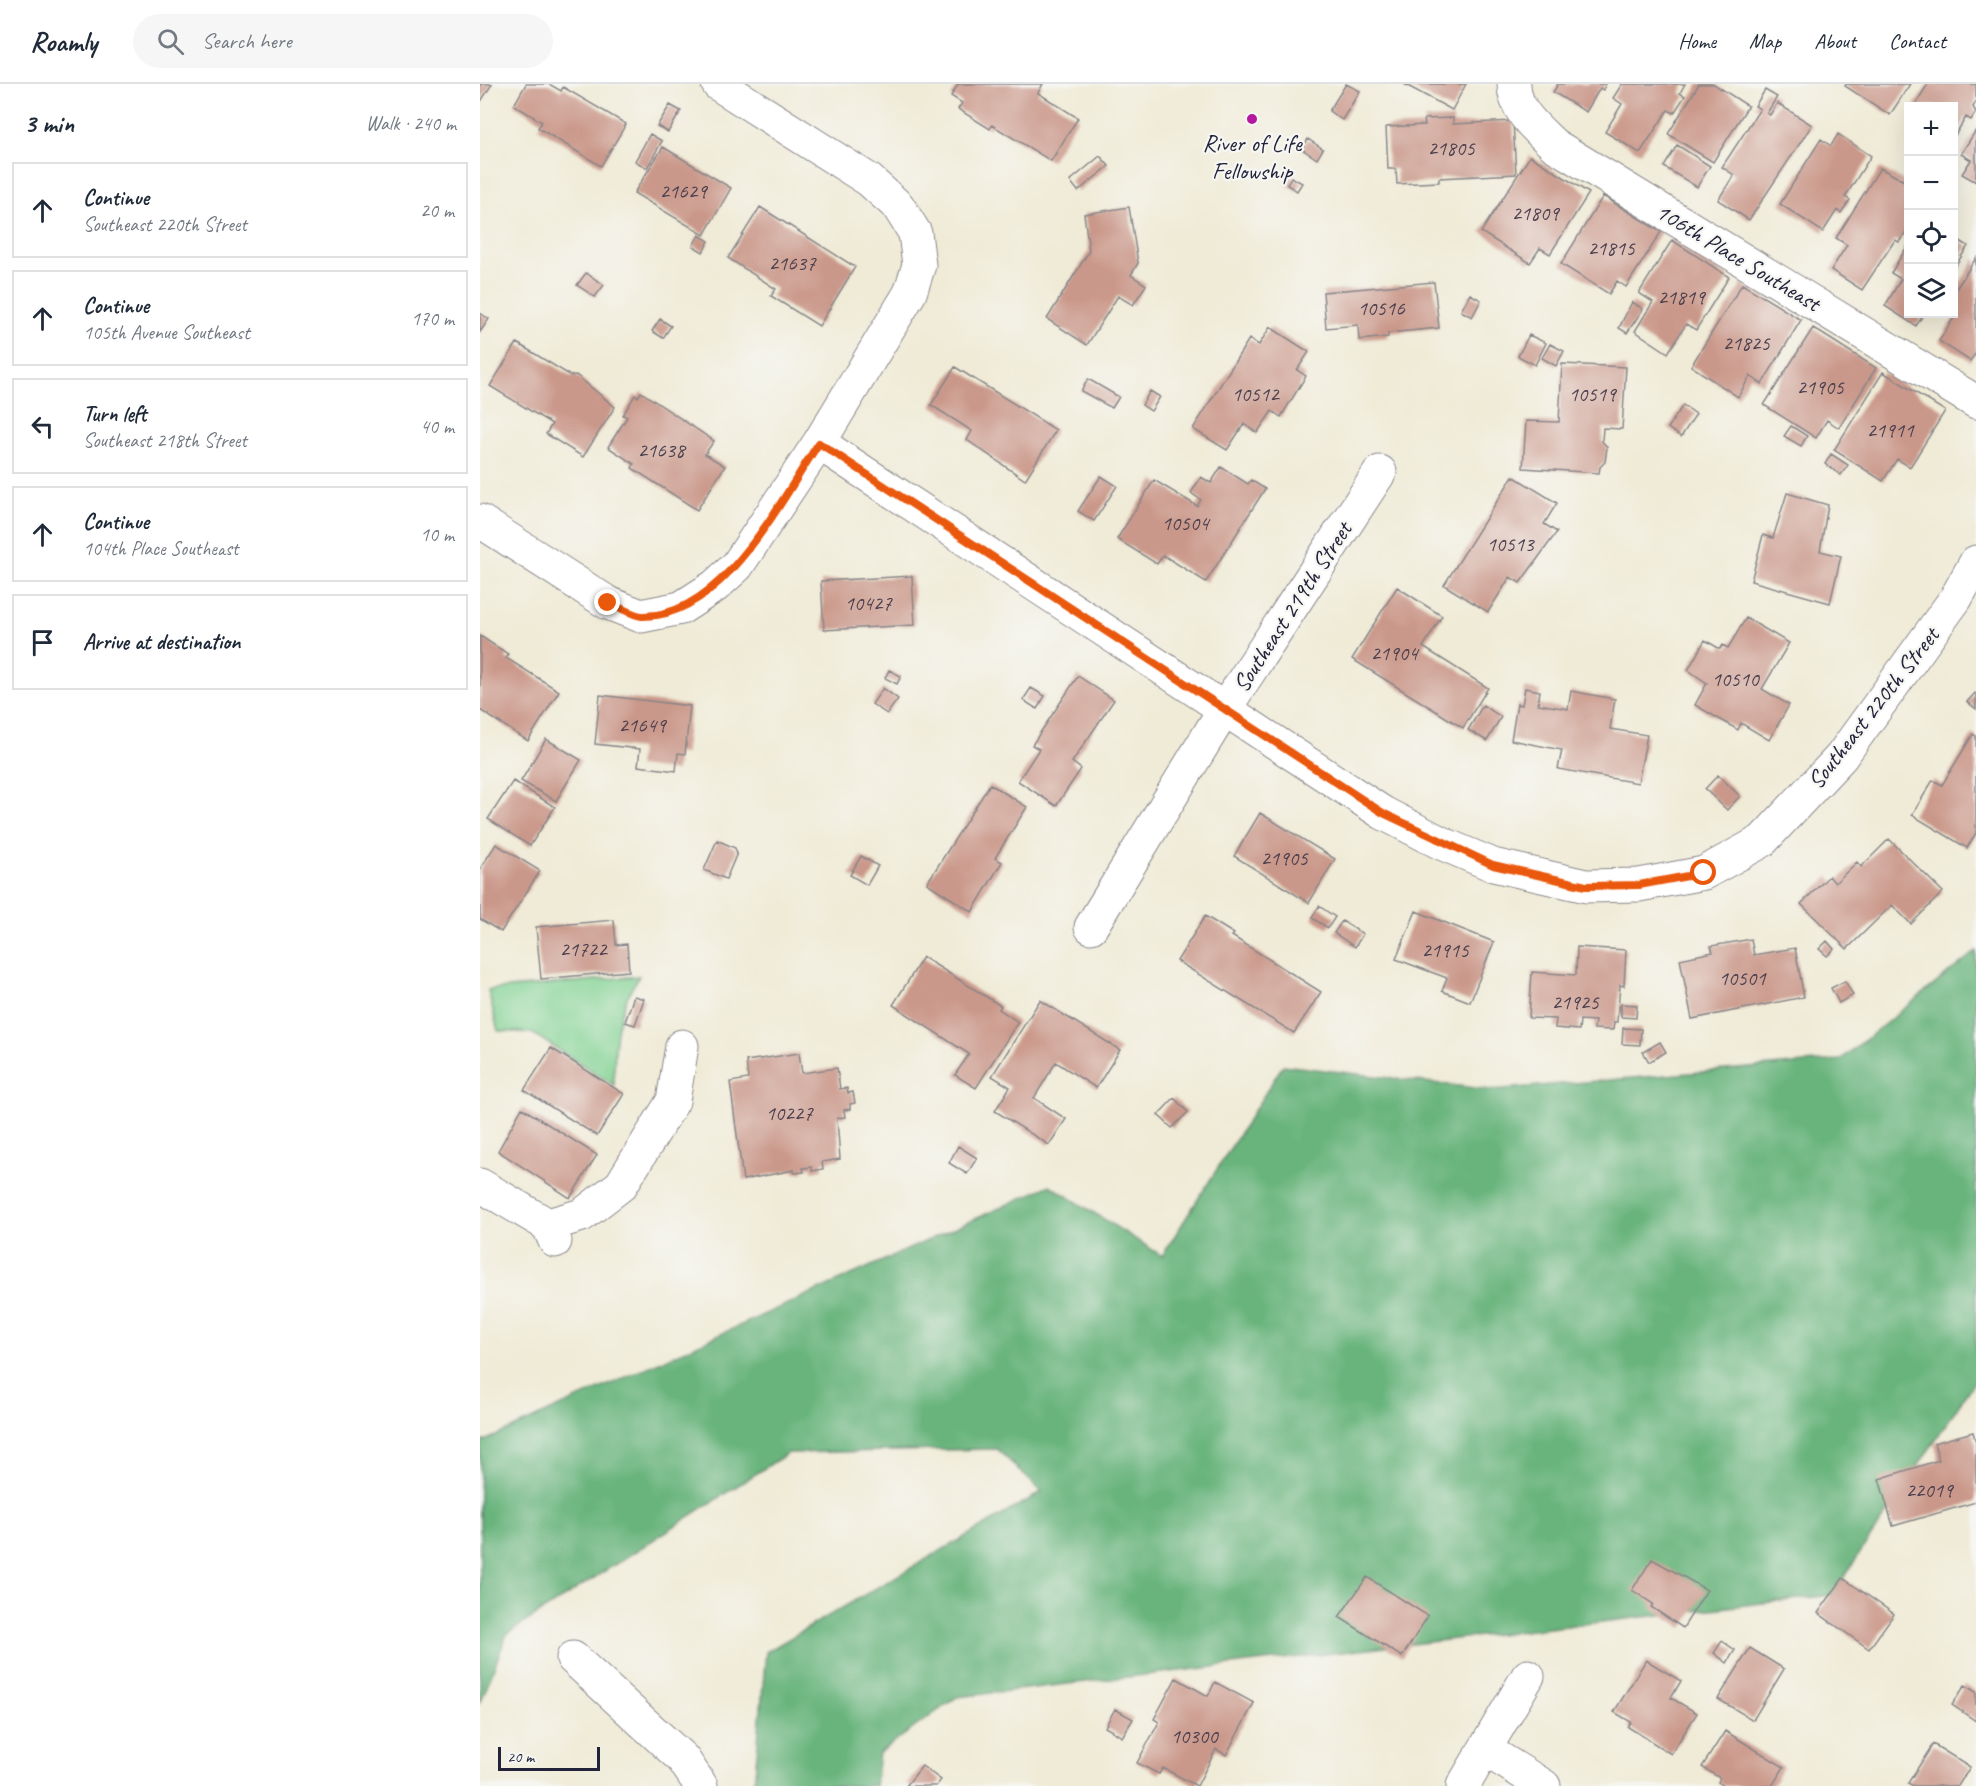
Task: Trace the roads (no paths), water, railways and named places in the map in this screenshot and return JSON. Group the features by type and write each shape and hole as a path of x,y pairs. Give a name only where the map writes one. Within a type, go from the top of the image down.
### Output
{"street":[{"path":"480,521 608,603 641,616 681,608 715,586 737,566 819,443 910,293 919,265 915,233 898,206 869,180 718,84"},
{"name":"106th Place Southeast","path":"1514,90 1529,122 1554,145 1976,402"},
{"name":"Southeast 220th Street","path":"819,443 1383,813 1441,843 1493,865 1586,886 1639,885 1704,873 1762,841 1841,757 1956,598 1976,562"},
{"name":"Southeast 219th Street","path":"1092,927 1224,710 1380,472"},
{"path":"480,1185 551,1233 582,1215 621,1185 673,1101 682,1046"},
{"path":"573,1658 682,1759 701,1786"},
{"path":"1463,1786 1528,1676"},
{"path":"1486,1750 1544,1786"}],"place":[{"name":"River of Life Fellowship","path":"1252,119"}]}
